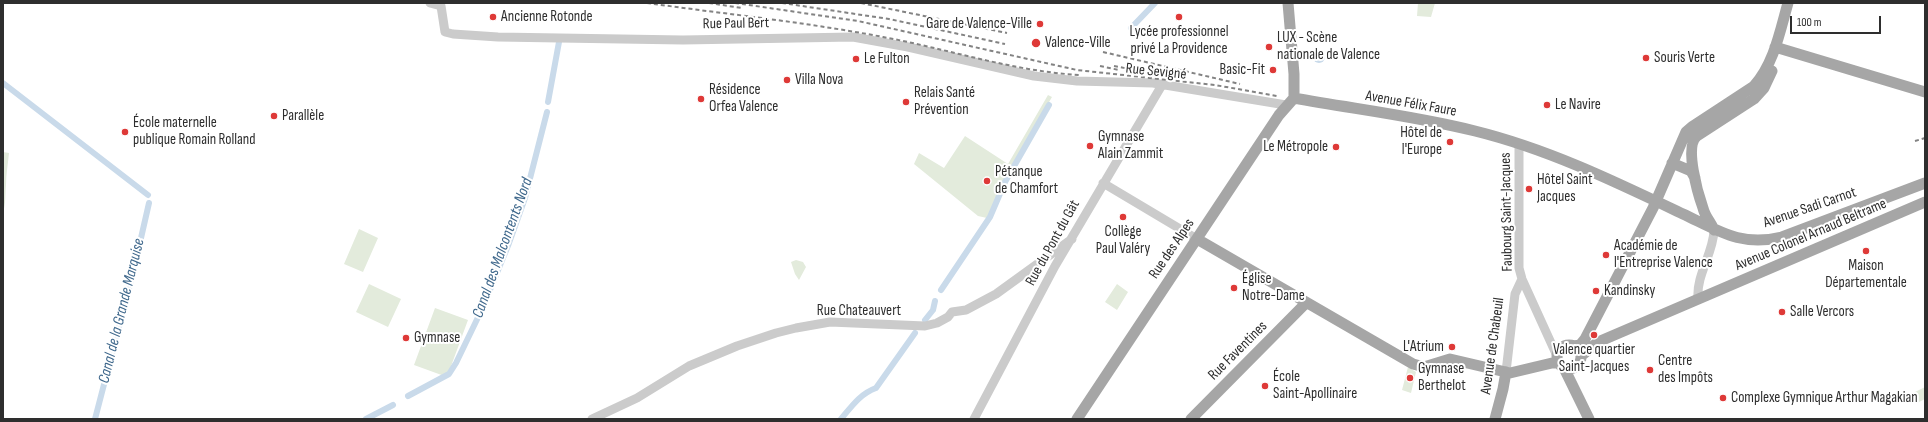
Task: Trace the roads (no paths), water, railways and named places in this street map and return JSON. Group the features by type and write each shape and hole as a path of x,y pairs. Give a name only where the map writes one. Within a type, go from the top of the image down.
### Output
{"main road":[{"path":"1288,3 1294,74 1290,102"},
{"path":"1589,419 1561,363 1562,348 1568,345 1574,346 1580,344 1585,339 1656,202 1680,144 1690,129 1754,86 1762,78 1778,48 1788,3"},
{"path":"1714,231 1702,208 1692,157 1692,140 1751,101 1762,91 1795,3"},
{"path":"1778,48 1925,92"},
{"name":"Avenue Félix Faure","path":"1290,102 1461,128 1520,144"},
{"name":"Rue des Alpes","path":"1077,419 1290,102"},
{"name":"Avenue Sadi Carnot","path":"1520,144 1568,162 1683,214 1714,231 1744,240 1769,240 1782,237 1925,183"},
{"path":"1672,163 1691,171 1696,181"},
{"name":"Avenue Sadi Carnot","path":"1628,190 1651,191 1664,181"},
{"name":"Avenue Colonel Arnaud Beltrame","path":"1581,356 1598,342 1925,202"},
{"path":"1683,214 1700,214 1702,208"},
{"path":"1197,239 1413,364 1424,367 1450,359 1506,372 1515,372 1561,363 1579,363 1581,356 1579,350 1574,346"},
{"name":"Rue Faventines","path":"1191,419 1306,303"},
{"path":"1585,339 1598,342"},
{"path":"1561,363 1576,375 1596,419"},
{"name":"Avenue de Chabeuil","path":"1495,419 1506,372"}],"street":[{"path":"430,3 441,5"},
{"name":"Rue Paul Bert","path":"441,5 445,32 453,34 498,37 629,39 853,37 908,47 1023,74"},
{"name":"Rue Sevigné","path":"1023,74 1077,81 1143,82 1290,102"},
{"name":"Rue du Pont du Gât","path":"974,419 1055,266 1162,85"},
{"name":"Faubourg Saint-Jacques","path":"1520,144 1519,264 1522,279 1561,363"},
{"path":"1103,183 1197,239"},
{"path":"1698,299 1697,289 1713,242 1714,231"},
{"name":"Rue Chateauvert","path":"592,419 637,398 689,366 737,346 776,333 830,322 930,326 948,317 952,312 966,310 996,294 1072,239"},
{"name":"Avenue de Chabeuil","path":"1506,372 1514,299 1516,290 1522,279"}],"water":[{"path":"1317,51 1321,51 1325,57 1321,63 1317,63 1313,59 1313,55"}],"waterway":[{"path":"1131,28 1155,3"},
{"path":"548,102 559,42"},
{"name":"Canal de la Grande Marquise","path":"3,83 148,195"},
{"path":"941,290 990,217 1005,182 1049,105"},
{"name":"Canal des Malcontents Nord","path":"408,396 449,374 456,363 483,307 509,243 525,198 547,112"},
{"name":"Canal de la Grande Marquise","path":"95,419 133,273 149,203"},
{"path":"925,320 933,310 935,301"},
{"path":"841,419 861,397 876,388 915,333"},
{"name":"Canal des Malcontents Nord","path":"366,419 393,405"}],"railway":[{"path":"647,3 854,32 1029,69 1079,75"},
{"path":"709,3 742,8"},
{"path":"735,3 858,21 1077,70 1215,85 1277,96"},
{"path":"782,3 889,19 1005,44"},
{"path":"861,3 1007,33"},
{"path":"1103,52 1240,84"},
{"path":"1100,66 1119,70"},
{"path":"1114,66 1155,74"},
{"path":"1915,141 1925,138"}],"place":[{"name":"Ancienne Rotonde","path":"493,17"},
{"name":"Lycée professionnel privé La Providence","path":"1179,17"},
{"name":"Gare de Valence-Ville","path":"1040,24"},
{"name":"Valence-Ville","path":"1036,43"},
{"name":"LUX - Scène nationale de Valence","path":"1269,47"},
{"name":"Souris Verte","path":"1646,58"},
{"name":"Le Fulton","path":"856,59"},
{"name":"Basic-Fit","path":"1273,70"},
{"name":"Villa Nova","path":"787,80"},
{"name":"Résidence Orfea Valence","path":"701,99"},
{"name":"Relais Santé Prévention","path":"906,102"},
{"name":"Le Navire","path":"1547,105"},
{"name":"Parallèle","path":"274,116"},
{"name":"École maternelle publique Romain Rolland","path":"125,132"},
{"name":"Hôtel de l'Europe","path":"1450,142"},
{"name":"Gymnase Alain Zammit","path":"1090,146"},
{"name":"Le Métropole","path":"1336,147"},
{"name":"Pétanque de Chamfort","path":"987,181"},
{"name":"Hôtel Saint Jacques","path":"1529,189"},
{"name":"Collège Paul Valéry","path":"1123,217"},
{"name":"Maison Départementale","path":"1866,251"},
{"name":"Académie de l'Entreprise Valence","path":"1606,255"},
{"name":"Église Notre-Dame","path":"1234,288"},
{"name":"Kandinsky","path":"1596,291"},
{"name":"Salle Vercors","path":"1782,312"},
{"name":"Valence quartier Saint-Jacques","path":"1594,335"},
{"name":"Gymnase","path":"406,338"},
{"name":"L'Atrium","path":"1452,347"},
{"name":"Centre des Impôts","path":"1650,370"},
{"name":"Gymnase Berthelot","path":"1410,378"},
{"name":"École Saint-Apollinaire","path":"1265,386"},
{"name":"Complexe Gymnique Arthur Magakian","path":"1723,398"}]}
